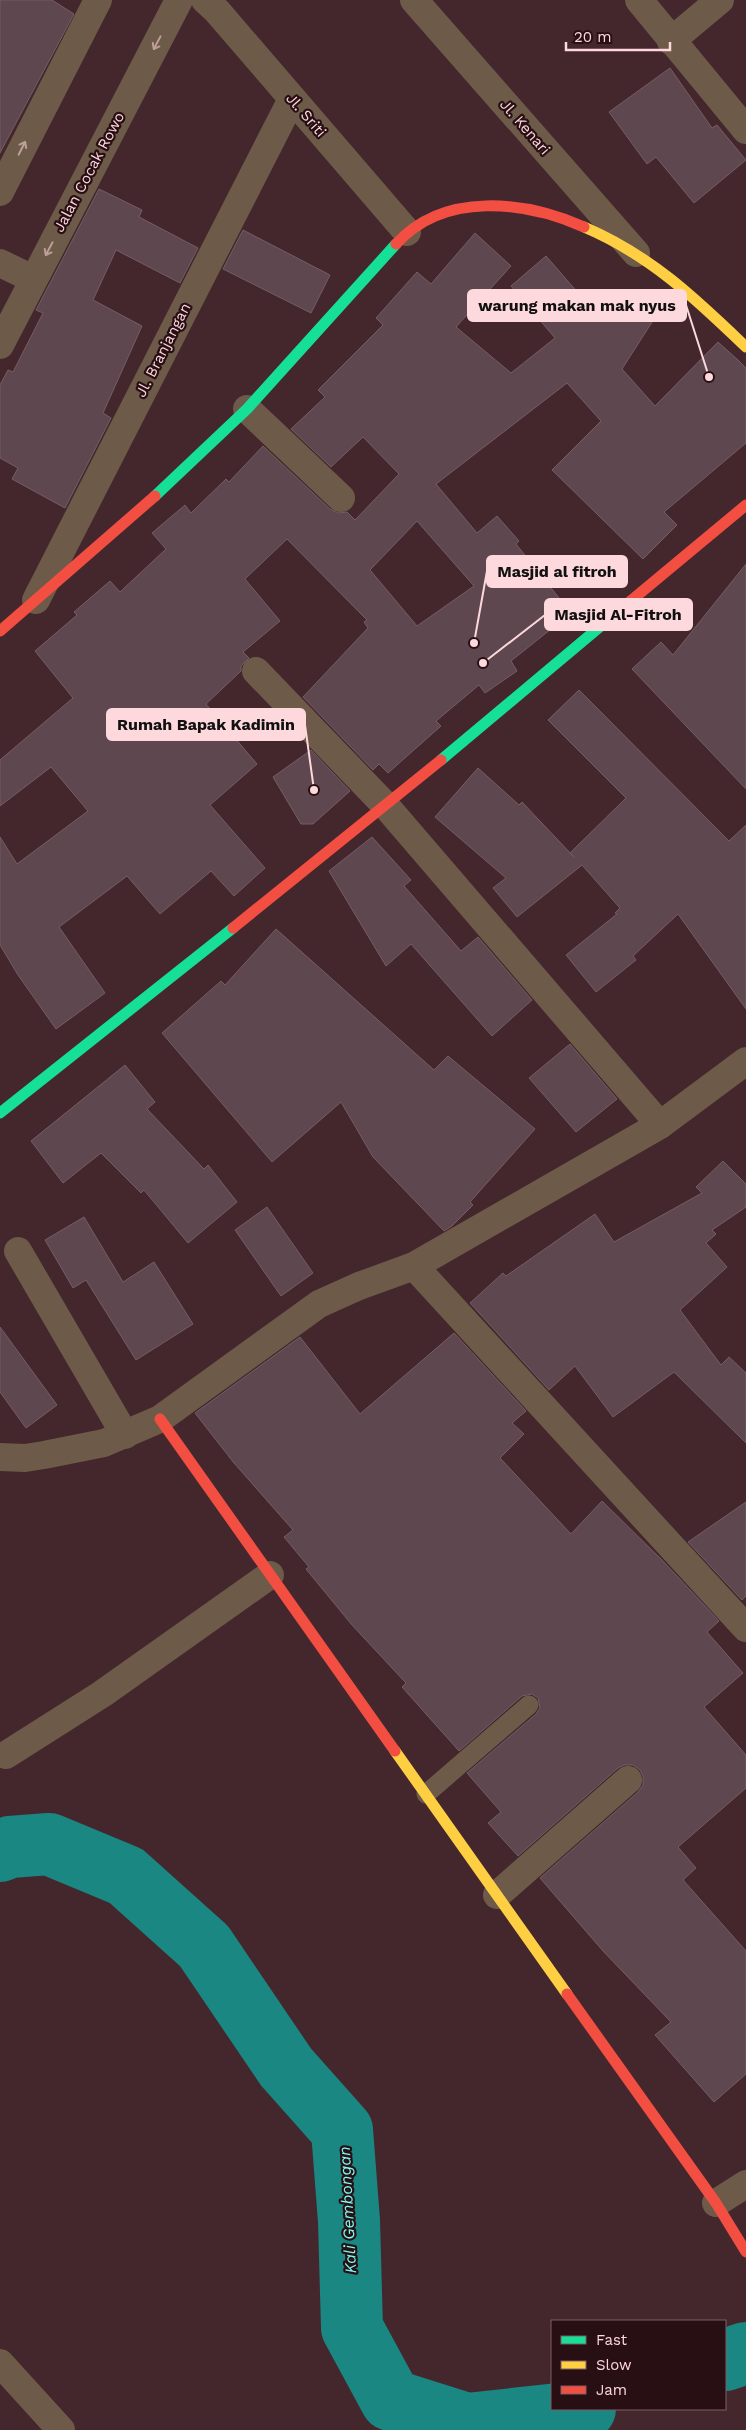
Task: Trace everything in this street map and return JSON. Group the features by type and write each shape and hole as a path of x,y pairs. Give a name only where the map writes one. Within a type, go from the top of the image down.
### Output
{"street":[{"path":"0,192 98,0"},
{"name":"Jalan Cocak Rowo","path":"0,345 179,0"},
{"name":"Jl. Sriti","path":"205,0 407,232"},
{"name":"Jl. Kenari","path":"414,0 637,254"},
{"path":"639,0 746,130"},
{"path":"671,41 720,0"},
{"name":"Jl. Branjangan","path":"35,602 292,98"},
{"path":"0,631 146,504 247,409 407,232 432,218 459,209 484,206 539,211 567,219 637,254 678,285 746,347"},
{"path":"0,263 34,279"},
{"path":"247,409 341,498"},
{"path":"0,1113 386,806 746,506"},
{"path":"256,670 386,806 660,1125"},
{"path":"0,1457 25,1458 104,1443 160,1419 319,1304 359,1286 414,1266 660,1125 746,1061"},
{"path":"18,1251 125,1435"},
{"path":"414,1266 746,1628"},
{"path":"160,1419 716,2203 746,2252"},
{"path":"6,1755 102,1694 270,1575"},
{"path":"497,1895 628,1780"},
{"path":"716,2203 746,2184"},
{"path":"0,2363 61,2430"}],"lane":[{"path":"426,1794 529,1705"}],"building":[{"path":"0,0 52,0 74,14 0,153"},
{"path":"670,68 712,128 717,125 746,160 694,203 656,157 647,164 609,112"},
{"path":"99,189 142,210 139,217 198,248 180,283 116,250 93,300 142,326 103,413 111,418 65,508 12,479 18,468 0,458 0,385 8,370 13,372 43,313 36,310"},
{"path":"243,230 330,275 311,313 223,269"},
{"path":"475,233 511,266 456,327 511,373 555,338 511,286 546,256 599,317 615,293 654,319 622,369 655,406 718,342 746,368 746,443 664,512 677,525 643,559 552,470 601,421 567,383 436,484 477,533 497,516 519,541 516,544 571,613 511,661 517,671 485,693 479,685 436,721 441,726 388,773 379,764 373,770 303,697 368,628 364,622 367,620 287,539 245,579 280,621 243,652 249,658 241,666 241,671 206,704 257,764 210,805 265,868 234,896 211,871 160,914 127,876 59,927 105,993 56,1029 18,975 0,945 0,837 17,864 88,811 51,767 0,806 0,760 73,698 35,651 77,615 74,612 110,581 120,592 166,549 152,533 185,505 191,513 226,479 229,482 263,446 330,509 338,513 347,512 355,520 399,474 363,437 331,467 291,429 325,397 318,390 383,325 376,318 417,272 431,284","holes":["417,521 474,586 417,626 370,570"]},
{"path":"746,564 746,789 632,669 661,642 673,655"},
{"path":"579,690 729,841 746,825 746,1009 678,914 633,956 636,960 596,992 566,955 617,914 615,913 620,908 582,865 517,917 493,888 506,878 435,817 478,768 519,805 522,802 570,853 626,798 548,720"},
{"path":"311,750 350,791 313,824 301,824 273,777"},
{"path":"372,837 411,880 404,886 461,951 478,937 532,1000 492,1036 411,944 386,966 329,871"},
{"path":"276,929 434,1070 448,1056 535,1129 470,1202 473,1205 452,1226 444,1231 373,1157 341,1102 272,1162 162,1033 221,981 225,985"},
{"path":"570,1044 617,1099 576,1132 529,1078"},
{"path":"125,1065 155,1102 147,1109 204,1169 208,1165 237,1202 188,1243 144,1190 141,1193 101,1153 63,1183 31,1141"},
{"path":"723,1161 746,1184 746,1207 712,1230 716,1234 706,1243 727,1267 680,1310 721,1365 729,1357 746,1373 746,1443 674,1372 613,1417 575,1366 549,1390 470,1303 503,1273 506,1276 595,1214 614,1242 702,1193 696,1187"},
{"path":"267,1207 313,1273 281,1296 235,1230"},
{"path":"84,1217 123,1282 154,1262 193,1324 136,1360 86,1280 73,1288 45,1240"},
{"path":"0,1327 57,1405 26,1428 0,1392"},
{"path":"454,1333 526,1411 512,1423 524,1434 500,1458 571,1534 602,1501 662,1560 719,1621 707,1632 743,1673 704,1707 746,1755 746,1788 678,1847 696,1868 683,1880 746,1951 746,2074 714,2102 655,2035 671,2022 603,1951 540,1878 638,1792 643,1785 643,1776 640,1770 633,1765 624,1765 618,1768 518,1856 488,1823 501,1812 467,1773 536,1714 540,1708 538,1698 532,1694 522,1696 459,1751 402,1687 406,1683 352,1625 306,1569 309,1567 284,1537 293,1530 234,1463 195,1413 300,1337 360,1414"},
{"path":"746,1502 746,1596 742,1600 688,1542"}],"waterway":[{"name":"Kali Gembongan","path":"0,1851 10,1847 49,1844 126,1876 204,1946 286,2067 342,2130 349,2221 352,2328 391,2400 467,2424 582,2410"},
{"name":"Kali Gembongan","path":"726,2360 746,2353"}],"traffic: fast":[{"path":"155,496 247,409 396,244"},
{"path":"441,760 627,604"},
{"path":"0,1113 233,928"}],"traffic: slow":[{"path":"584,227 608,238 651,264 690,295 746,347"},
{"path":"395,1751 567,1994"}],"traffic: jam":[{"path":"396,244 415,227 437,215 461,208 511,207 536,211 584,227"},
{"path":"0,631 155,496"},
{"path":"627,604 746,505"},
{"path":"233,928 441,760"},
{"path":"160,1419 395,1751"},
{"path":"567,1994 716,2203 746,2252"}],"place":[{"name":"warung makan mak nyus","path":"709,377"},
{"name":"Masjid al fitroh","path":"474,643"},
{"name":"Masjid Al-Fitroh","path":"483,663"},
{"name":"Rumah Bapak Kadimin","path":"314,790"}]}
